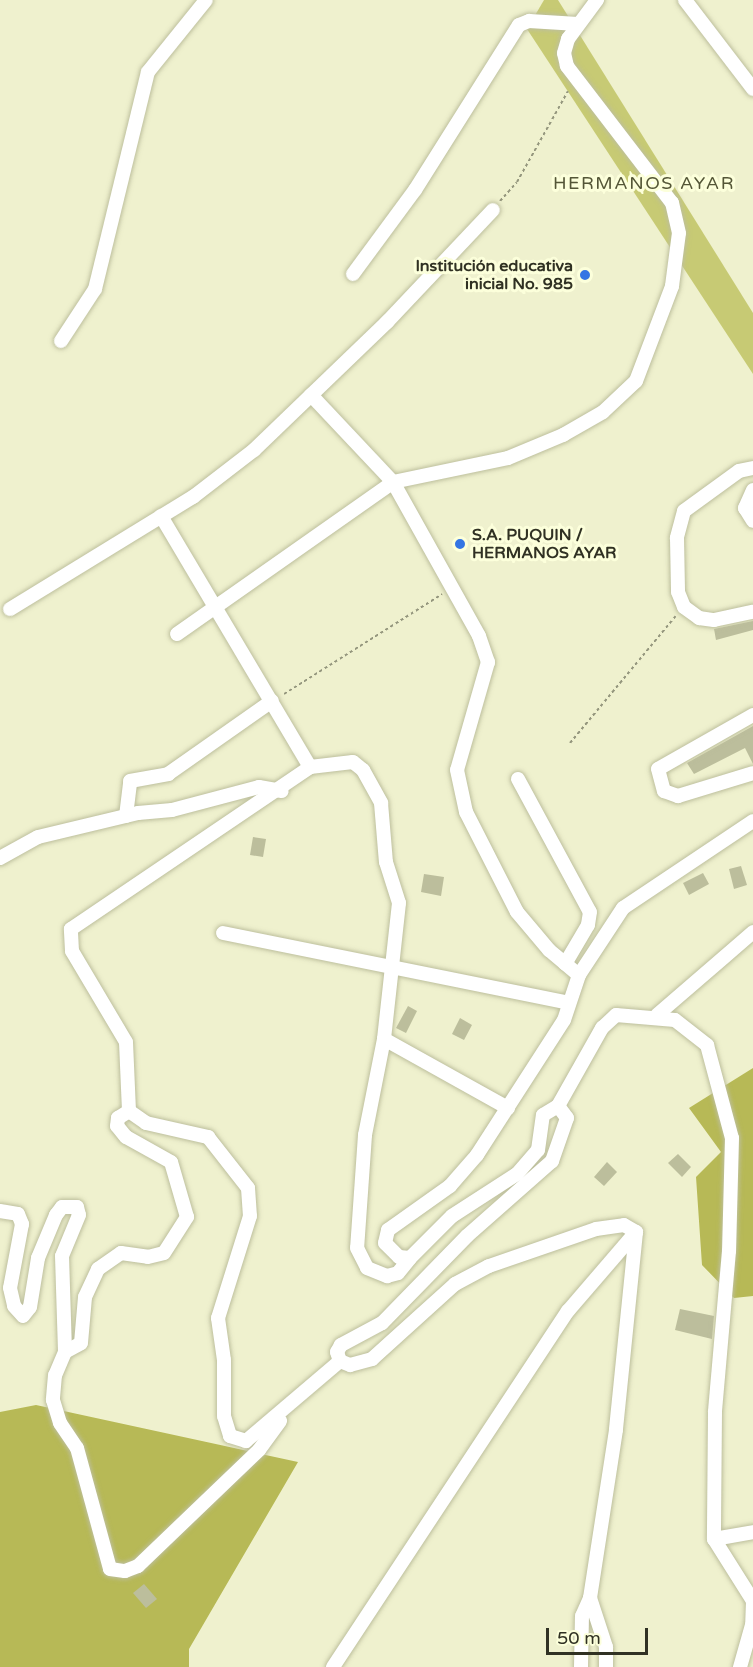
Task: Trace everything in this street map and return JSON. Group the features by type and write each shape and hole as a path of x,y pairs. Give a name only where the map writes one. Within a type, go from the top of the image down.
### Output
{"street":[{"path":"61,341 95,289 148,72 206,0"},
{"path":"177,634 393,482 508,458 563,435 603,412 636,381 672,285 679,233 672,203 576,77 564,53 578,24 597,0"},
{"path":"688,2 753,89"},
{"path":"353,273 415,190 519,25 529,21 578,24"},
{"path":"10,609 161,516 254,450 447,261 493,210"},
{"path":"311,395 393,482 449,590 479,636 488,662 457,770 466,812 516,912 565,964 579,975"},
{"path":"753,468 739,471 700,496 678,521 678,592 684,607 699,618 714,620 753,612"},
{"path":"753,490 745,508 753,521"},
{"path":"161,516 217,605 310,767"},
{"path":"126,816 130,781 168,774 272,701"},
{"path":"753,715 658,769 664,791 678,796 753,773"},
{"path":"129,1112 126,1042 72,951 71,929 282,790 310,767 353,762 363,770 381,803 386,862 399,903 384,1039 364,1135 357,1248 367,1268 387,1276 398,1273 452,1216 517,1174 538,1150 543,1115 558,1106 602,1028 616,1015 657,1015 685,1025 707,1045 732,1138 729,1251 715,1412 714,1539 753,1601 752,1625 740,1667"},
{"path":"518,778 590,912 588,926 565,964"},
{"path":"0,858 38,837 126,816 172,810 259,787 282,790"},
{"path":"410,1258 392,1252 385,1242 388,1230 450,1186 508,1108 564,1020 579,975 623,908 753,821"},
{"path":"657,1015 753,932"},
{"path":"223,933 390,969 569,1003"},
{"path":"384,1039 508,1108"},
{"path":"129,1112 146,1123 208,1137 248,1188 250,1215 218,1318 224,1360 225,1428 238,1442 246,1441 290,1407 340,1361 341,1345 382,1323 467,1236 542,1172 565,1132 567,1118 558,1106"},
{"path":"65,1353 81,1343 85,1297 98,1269 121,1253 147,1257 164,1253 187,1217 171,1162 126,1137 117,1126 118,1118 129,1112"},
{"path":"0,1211 18,1214 22,1224 10,1288 14,1306 23,1316 30,1307 38,1258 56,1215 71,1203 77,1207 79,1215 62,1256 65,1353 55,1375 53,1400 60,1423 77,1448 106,1563 116,1571 138,1566 259,1450 290,1407"},
{"path":"340,1361 350,1365 372,1359 456,1284 489,1266 596,1229 624,1225 636,1232"},
{"path":"581,1667 582,1616 590,1598 616,1430 636,1232"},
{"path":"333,1667 568,1311 636,1232"},
{"path":"714,1539 753,1532"},
{"path":"590,1598 606,1647 606,1667"}],"path":[{"path":"493,210 517,182 576,77"},
{"path":"272,701 449,590"},
{"path":"570,743 684,607"}],"green space":[{"path":"544,0 558,0 753,313 753,374 527,29"}],"shaded area":[{"path":"753,1068 753,1296 734,1298 702,1265 696,1177 721,1152 689,1108"},
{"path":"36,1405 298,1462 189,1649 189,1667 0,1667 0,1412"}],"building":[{"path":"753,621 753,630 716,640 714,629"},
{"path":"753,726 753,764 745,748 694,774 687,763"},
{"path":"253,837 266,839 263,857 250,855"},
{"path":"741,866 747,885 734,889 729,869"},
{"path":"703,873 709,884 689,895 683,883"},
{"path":"424,874 444,877 441,896 421,892"},
{"path":"408,1006 417,1011 406,1033 396,1028"},
{"path":"460,1018 472,1025 464,1040 452,1034"},
{"path":"678,1154 691,1167 682,1177 668,1163"},
{"path":"607,1162 617,1172 604,1186 594,1177"},
{"path":"680,1309 714,1316 712,1339 675,1330"},
{"path":"144,1584 157,1599 146,1608 133,1593"}],"place":[{"name":"Institución educativa inicial No. 985","path":"585,275"},
{"name":"S.A. PUQUIN / HERMANOS AYAR","path":"460,544"}],"district":[{"name":"HERMANOS AYAR","path":"644,183"}]}
